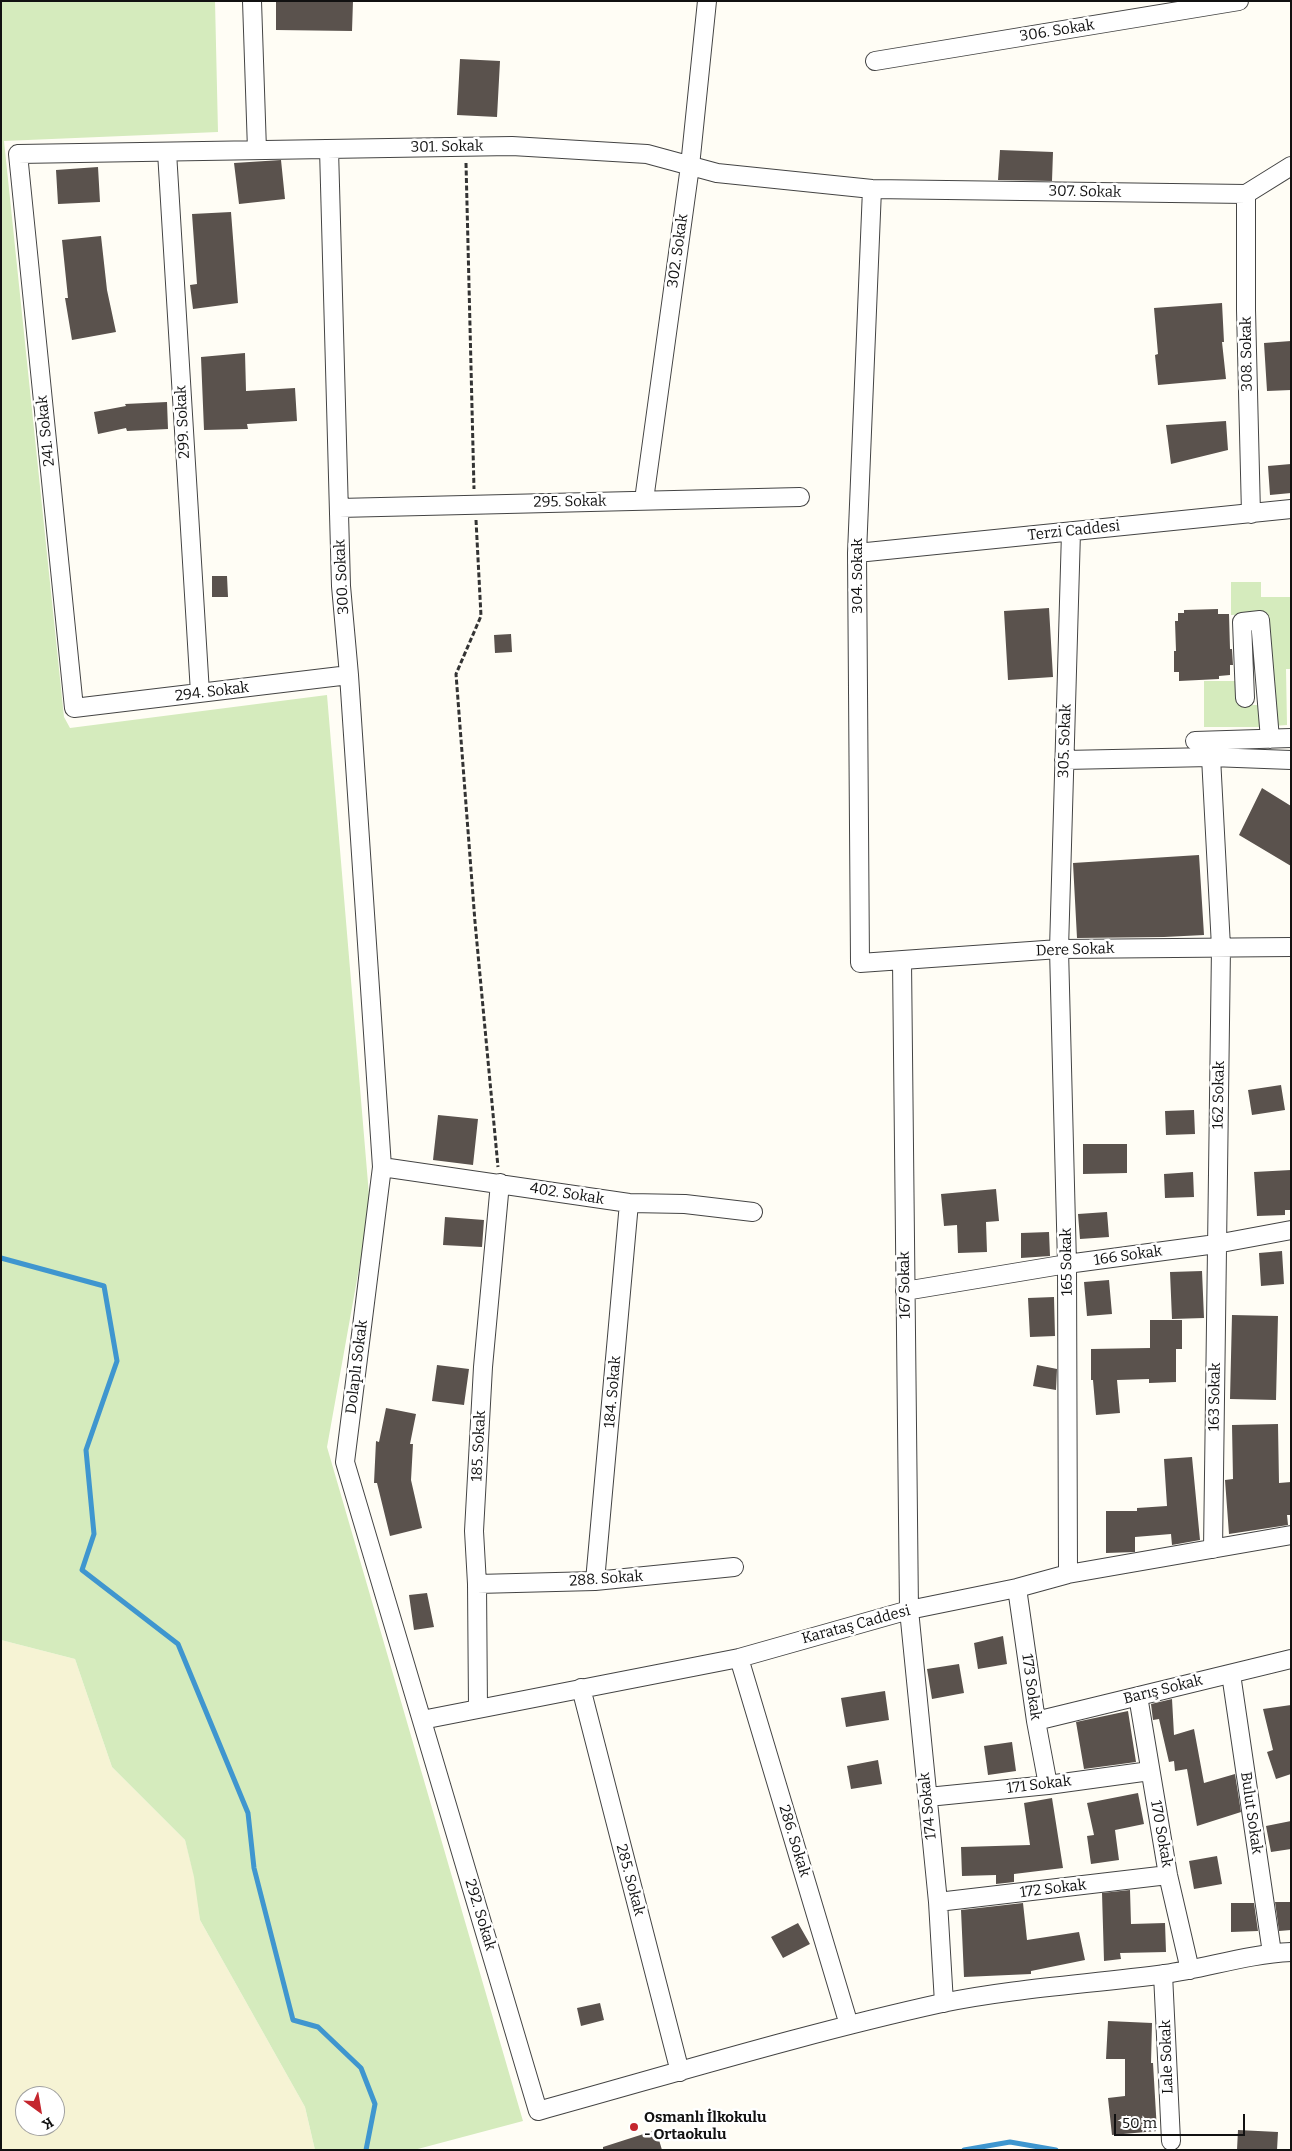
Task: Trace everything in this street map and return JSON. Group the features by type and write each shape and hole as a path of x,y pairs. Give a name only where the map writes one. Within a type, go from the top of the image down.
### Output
{"street":[{"path":"252,1 257,150"},
{"name":"302. Sokak","path":"644,500 690,166 707,1"},
{"name":"306. Sokak","path":"875,61 1239,1"},
{"name":"301. Sokak","path":"18,154 512,146 648,154 717,173 872,189"},
{"name":"300. Sokak","path":"329,149 341,586 372,1005"},
{"name":"299. Sokak","path":"167,152 200,693"},
{"name":"241. Sokak","path":"18,154 74,708"},
{"path":"1246,194 1291,166"},
{"name":"307. Sokak","path":"872,189 1246,194"},
{"name":"304. Sokak","path":"860,963 858,553 872,189"},
{"name":"308. Sokak","path":"1246,194 1246,310 1251,514"},
{"name":"295. Sokak","path":"339,508 800,497"},
{"name":"Terzi Caddesi","path":"858,553 1291,509"},
{"name":"305. Sokak","path":"1059,949 1070,532"},
{"path":"1245,698 1242,622 1260,620 1270,739"},
{"name":"294. Sokak","path":"74,708 349,675"},
{"path":"1195,741 1291,738"},
{"path":"1064,760 1211,757 1291,760"},
{"name":"162 Sokak","path":"1211,757 1222,947 1216,1244"},
{"name":"Dere Sokak","path":"860,963 1059,949 1291,947"},
{"name":"165 Sokak","path":"1059,949 1068,1264 1068,1574"},
{"name":"167 Sokak","path":"902,960 909,1610"},
{"name":"Dolaplı Sokak","path":"372,1005 382,1167 345,1462 422,1720"},
{"name":"402. Sokak","path":"382,1167 629,1203 685,1204 753,1212"},
{"name":"185. Sokak","path":"478,1708 477,1584 474,1531 483,1367 500,1183"},
{"name":"184. Sokak","path":"595,1581 629,1203"},
{"name":"166 Sokak","path":"905,1291 1068,1264 1216,1244 1291,1230"},
{"name":"163 Sokak","path":"1213,1549 1216,1244"},
{"name":"Karataş Caddesi","path":"422,1720 739,1658 909,1610 1017,1588 1068,1574 1291,1535"},
{"name":"288. Sokak","path":"477,1584 595,1581 734,1567"},
{"name":"173 Sokak","path":"1017,1588 1036,1721 1048,1785"},
{"name":"174 Sokak","path":"909,1610 938,1902 944,2003"},
{"name":"286. Sokak","path":"739,1658 849,2025"},
{"name":"Barış Sokak","path":"1036,1721 1291,1659"},
{"name":"Bulut Sokak","path":"1231,1674 1272,1953"},
{"name":"285. Sokak","path":"581,1688 680,2072"},
{"name":"170 Sokak","path":"1138,1696 1168,1875 1190,1970"},
{"name":"292. Sokak","path":"422,1720 538,2111 680,2072"},
{"name":"171 Sokak","path":"928,1797 1048,1785 1150,1771"},
{"name":"172 Sokak","path":"938,1902 1168,1875"},
{"path":"680,2072 849,2025 944,2003 1164,1974 1272,1953 1291,1952"},
{"name":"Lale Sokak","path":"1164,1974 1171,2141"}],"path":[{"path":"466,147 475,504 481,616 456,674 474,912 500,1183"}],"shaded area":[{"path":"1,1640 75,1659 112,1767 185,1840 196,1883 200,1920 305,2107 315,2150 1,2150"}],"green space":[{"path":"1,1 215,1 218,132 4,141 64,717 70,728 327,695 370,1207 327,1447 523,2121 414,2150 315,2150 305,2107 200,1920 194,1877 185,1840 112,1767 75,1659 1,1640"},
{"path":"1231,582 1261,582 1261,597 1291,597 1291,669 1286,669 1287,725 1272,726 1267,614 1231,615"},
{"path":"1204,681 1237,681 1238,705 1259,705 1259,727 1204,727"}],"building":[{"path":"276,1 353,1 352,31 276,30"},
{"path":"460,59 500,61 497,117 457,115"},
{"path":"1000,150 1053,152 1052,181 998,180"},
{"path":"281,160 285,199 239,204 234,163"},
{"path":"98,167 100,202 58,204 56,170"},
{"path":"231,212 238,303 193,309 190,285 197,284 192,214"},
{"path":"101,236 107,290 116,332 72,340 65,298 68,298 62,240"},
{"path":"1222,303 1224,342 1222,342 1226,379 1158,385 1155,355 1158,354 1154,308"},
{"path":"1291,341 1291,390 1267,391 1264,343"},
{"path":"245,353 246,391 295,388 297,421 247,424 248,429 204,430 201,357"},
{"path":"167,402 168,429 127,431 126,428 98,434 94,412 126,406 125,404"},
{"path":"1226,421 1228,450 1171,464 1166,425"},
{"path":"1291,464 1291,493 1270,495 1268,466"},
{"path":"212,576 227,576 228,597 212,597"},
{"path":"1049,608 1053,677 1008,680 1004,611"},
{"path":"1218,609 1218,614 1229,614 1230,649 1232,649 1233,665 1230,665 1230,675 1219,676 1219,679 1179,681 1179,672 1174,672 1174,651 1176,651 1175,621 1178,621 1178,613 1184,613 1184,610"},
{"path":"511,634 512,652 495,653 494,635"},
{"path":"1262,788 1291,806 1291,866 1239,835"},
{"path":"1199,855 1204,935 1077,938 1073,863"},
{"path":"1281,1085 1285,1110 1252,1115 1248,1090"},
{"path":"1194,1110 1195,1134 1166,1135 1165,1111"},
{"path":"438,1115 478,1119 473,1165 433,1160"},
{"path":"1083,1144 1127,1144 1127,1173 1083,1174"},
{"path":"1291,1170 1291,1210 1285,1210 1285,1215 1257,1216 1254,1172"},
{"path":"1193,1172 1194,1197 1165,1198 1164,1174"},
{"path":"996,1189 999,1221 986,1222 987,1252 958,1253 957,1225 944,1226 941,1194"},
{"path":"1107,1212 1109,1237 1080,1239 1078,1214"},
{"path":"445,1217 484,1220 482,1247 443,1245"},
{"path":"1049,1232 1050,1256 1021,1258 1021,1233"},
{"path":"1282,1251 1284,1284 1261,1286 1259,1253"},
{"path":"1202,1271 1204,1318 1172,1319 1170,1272"},
{"path":"1109,1280 1112,1314 1087,1316 1084,1282"},
{"path":"1054,1297 1055,1336 1030,1337 1028,1298"},
{"path":"1232,1315 1278,1316 1276,1400 1230,1399"},
{"path":"1150,1320 1182,1320 1182,1349 1176,1349 1176,1382 1149,1383 1149,1379 1117,1380 1120,1413 1096,1415 1093,1380 1091,1380 1091,1349 1150,1348"},
{"path":"437,1365 469,1369 464,1405 432,1401"},
{"path":"1037,1365 1057,1369 1056,1390 1033,1386"},
{"path":"386,1408 416,1414 410,1444 413,1444 411,1480 422,1528 390,1536 377,1483 374,1483 376,1441 379,1442"},
{"path":"1278,1424 1279,1483 1291,1482 1291,1515 1287,1515 1288,1525 1229,1534 1225,1480 1233,1479 1232,1425"},
{"path":"1192,1457 1200,1540 1172,1545 1171,1534 1135,1537 1135,1552 1106,1553 1106,1511 1137,1511 1137,1508 1167,1506 1164,1459"},
{"path":"427,1593 434,1627 414,1630 409,1595"},
{"path":"1003,1636 1007,1664 978,1669 974,1643"},
{"path":"959,1664 964,1693 932,1699 927,1669"},
{"path":"885,1691 889,1720 846,1727 841,1698"},
{"path":"1172,1699 1174,1735 1194,1729 1204,1783 1235,1774 1241,1812 1197,1826 1187,1769 1175,1771 1174,1761 1169,1762 1159,1719 1153,1720 1151,1704"},
{"path":"1291,1705 1291,1774 1276,1779 1267,1752 1273,1750 1263,1709"},
{"path":"1128,1711 1136,1762 1084,1769 1076,1722"},
{"path":"1012,1742 1016,1771 988,1775 984,1746"},
{"path":"878,1760 882,1784 851,1789 847,1766"},
{"path":"1138,1793 1144,1824 1115,1830 1119,1860 1091,1864 1087,1836 1094,1835 1087,1803"},
{"path":"1052,1798 1063,1868 1014,1874 1014,1882 996,1884 996,1875 962,1876 961,1847 1030,1845 1024,1803"},
{"path":"1291,1821 1291,1849 1271,1852 1266,1826"},
{"path":"1217,1856 1222,1884 1194,1889 1189,1861"},
{"path":"1130,1890 1131,1924 1165,1923 1166,1952 1120,1953 1121,1959 1104,1961 1102,1893"},
{"path":"1275,1902 1291,1902 1291,1930 1279,1931"},
{"path":"1023,1903 1027,1940 1079,1932 1085,1960 1031,1971 1031,1974 964,1977 961,1910"},
{"path":"1231,1903 1254,1903 1258,1931 1231,1932"},
{"path":"798,1923 810,1944 783,1958 771,1937"},
{"path":"600,2003 604,2020 581,2026 577,2008"},
{"path":"1108,2021 1152,2023 1151,2063 1153,2063 1157,2131 1112,2135 1108,2098 1125,2096 1125,2059 1106,2059"},
{"path":"656,2130 662,2150 603,2150 603,2147"},
{"path":"1238,2130 1278,2132 1277,2150 1237,2150"}],"waterway":[{"path":"1,1258 104,1286 117,1361 86,1450 94,1534 82,1570 178,1644 248,1813 254,1868 293,2020 318,2027 361,2068 375,2104 366,2150"},
{"path":"964,2150 1010,2142 1056,2150"}],"place":[{"name":"Osmanlı İlkokulu - Ortaokulu","path":"634,2127"}]}
